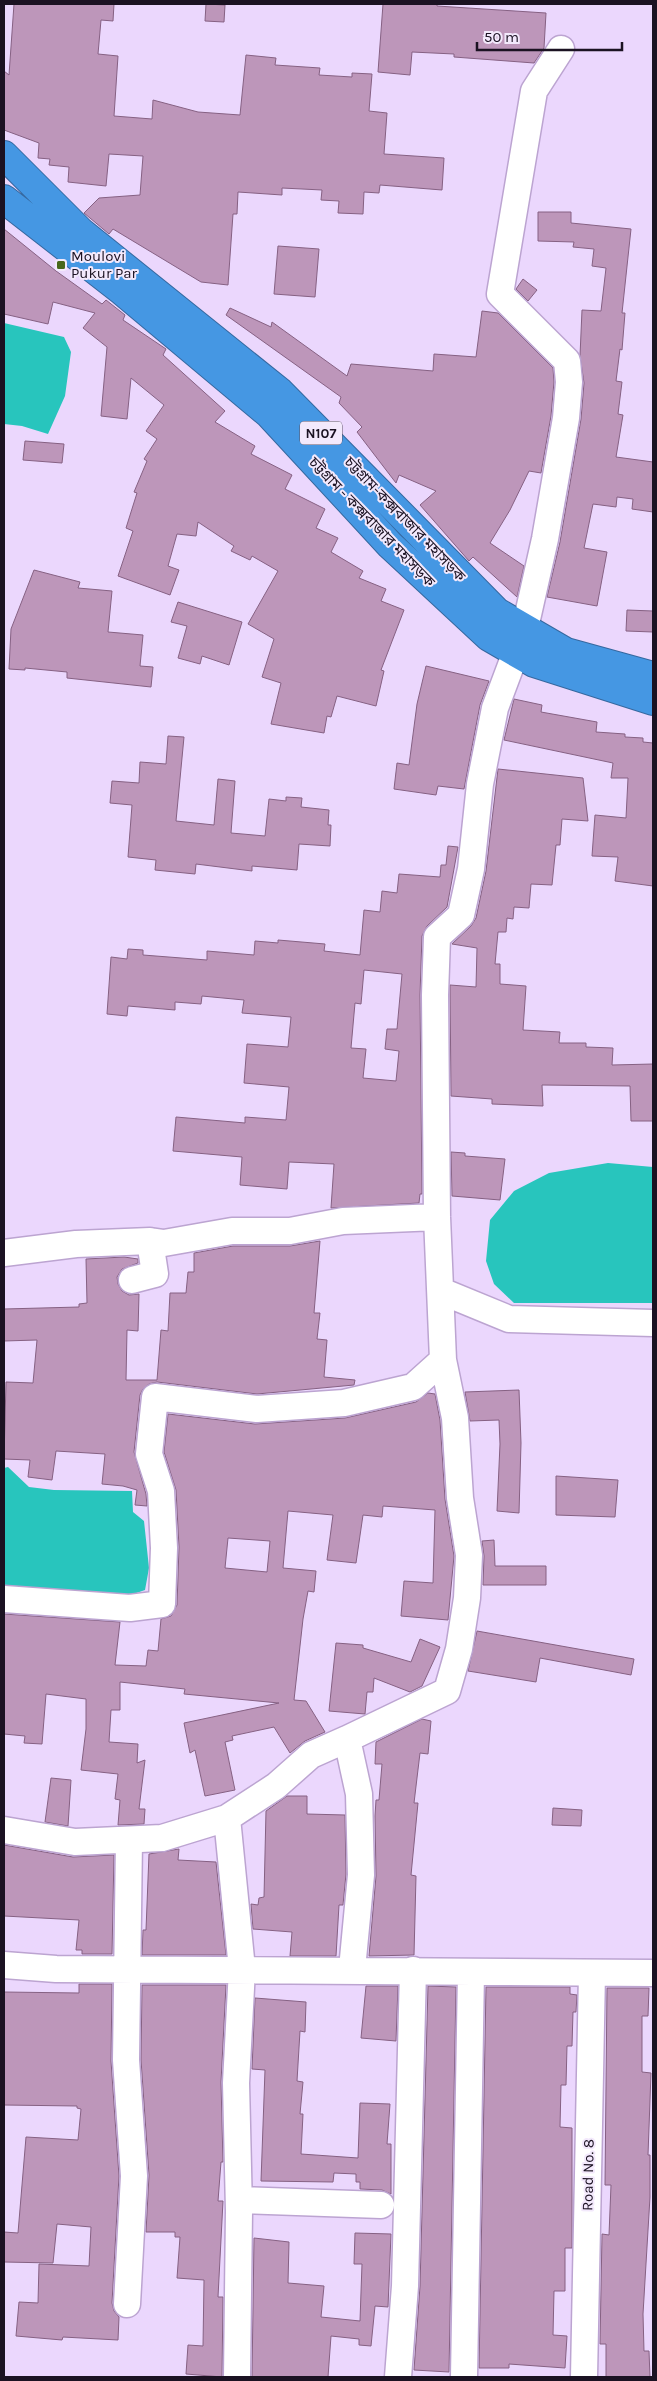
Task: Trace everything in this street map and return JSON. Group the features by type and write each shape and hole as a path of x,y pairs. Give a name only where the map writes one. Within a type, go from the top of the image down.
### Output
{"highway":[{"name":"চট্টগ্রাম-কক্সবাজার মহাসড়ক","path":"4,156 81,232 280,392 474,591 497,612 520,640 653,676"},
{"name":"চট্টগ্রাম - কক্সবাজার মহাসড়ক","path":"4,199 122,291 269,414 390,545 489,637 520,640 534,663 653,702"}],"street":[{"path":"4,1830 75,1842 129,1840 162,1838 227,1818 276,1786 311,1755 448,1691 459,1649 467,1598 469,1555 460,1498 455,1418 443,1360 437,1217 435,995 437,937 461,915 471,869 480,784 495,708 520,640 545,539 566,418 569,382 567,361 500,294 534,91 561,49"},
{"path":"4,1253 76,1244 150,1241 164,1243 232,1231 290,1231 343,1221 437,1217"},
{"path":"132,1280 155,1274 150,1241"},
{"path":"441,1291 509,1319 653,1322"},
{"path":"4,1600 130,1608 162,1604 164,1548 161,1491 149,1454 155,1398 257,1410 344,1403 413,1387 443,1360"},
{"path":"347,1739 359,1794 361,1875 352,1969"},
{"path":"227,1818 242,1969 236,2082 239,2200 237,2377"},
{"path":"127,2304 134,2176 126,2060 129,1840"},
{"path":"4,1965 56,1969 352,1969 653,1973"},
{"path":"398,2377 405,2286 413,1970"},
{"path":"464,2377 471,1972"},
{"name":"Road No. 8","path":"584,2377 592,1973"},
{"path":"239,2200 381,2205"}],"shaded area":[{"path":"4,323 64,337 71,352 65,396 48,434 22,426 4,424"},
{"path":"608,1163 653,1167 653,1303 514,1303 494,1284 486,1261 490,1220 514,1191 549,1173"},
{"path":"8,1467 29,1487 54,1490 132,1491 133,1512 144,1521 149,1568 145,1590 119,1599 4,1589 4,1468"}],"building":[{"path":"14,4 114,4 113,21 101,20 98,54 118,56 114,116 152,119 153,100 198,112 240,115 246,55 276,58 275,65 320,68 319,75 352,77 352,73 372,74 369,111 387,113 384,154 444,158 442,190 380,185 379,193 364,192 363,214 338,213 339,201 321,200 322,190 282,188 282,195 238,192 237,214 233,214 228,285 201,282 113,229 109,234 84,213 99,198 140,195 143,156 109,154 106,186 68,182 69,167 49,165 50,159 38,158 39,143 4,130 4,71 9,75"},
{"path":"206,4 225,5 224,22 205,21"},
{"path":"383,4 437,4 437,6 546,13 544,48 534,63 454,57 454,54 412,52 410,75 378,72"},
{"path":"538,212 571,212 571,223 631,229 622,313 625,313 622,350 620,349 616,381 622,382 618,414 623,415 616,457 653,462 653,512 632,509 633,499 617,497 616,507 593,504 584,548 607,552 597,606 547,597 560,542 581,419 584,383 580,356 582,310 601,311 606,268 592,266 594,249 573,247 574,242 538,241"},
{"path":"4,229 56,271 102,304 106,300 125,315 123,320 166,349 163,355 225,411 215,422 255,446 251,454 292,475 285,489 325,509 316,528 338,538 331,552 363,571 359,578 386,589 381,601 404,610 381,670 384,671 376,706 337,696 331,717 327,716 324,733 271,724 281,683 262,677 274,639 248,624 278,571 252,556 250,560 231,551 234,546 198,522 196,536 177,534 168,566 179,570 170,595 118,576 133,531 126,528 137,493 134,492 147,461 144,459 157,439 146,431 164,405 131,378 127,419 101,416 107,347 83,328 95,313 53,302 48,324 4,314"},
{"path":"278,246 319,249 315,297 274,294"},
{"path":"523,279 537,290 528,301 516,289"},
{"path":"230,308 271,327 272,322 347,376 351,364 433,371 434,354 476,357 482,311 498,313 553,368 554,382 551,416 541,473 529,471 510,510 490,543 524,566 517,597 473,557 469,561 420,505 436,491 399,475 396,483 357,432 362,427 339,403 341,397 226,315"},
{"path":"25,441 64,444 62,463 23,460"},
{"path":"34,570 80,582 78,588 112,591 108,632 143,635 140,666 153,667 151,687 67,678 67,672 25,668 25,670 9,669 11,629"},
{"path":"178,602 242,622 229,665 202,656 200,664 178,658 187,626 171,622"},
{"path":"627,610 653,611 653,632 626,631"},
{"path":"426,666 489,681 480,705 464,789 438,786 436,795 394,789 397,763 409,765 417,704"},
{"path":"514,699 542,705 541,712 597,722 596,732 625,734 625,737 643,738 643,742 653,743 653,886 615,881 618,857 592,856 595,815 626,818 628,778 611,778 613,763 504,740"},
{"path":"168,736 184,737 176,821 214,825 218,779 235,781 231,833 265,836 269,799 286,801 286,797 302,798 301,807 329,810 328,825 331,825 330,846 299,844 297,870 252,866 252,871 196,864 195,874 155,870 156,860 128,857 132,805 110,803 112,781 139,783 140,762 166,764"},
{"path":"498,769 583,778 588,821 562,819 560,845 556,845 552,885 531,884 529,908 514,907 513,919 507,918 506,932 498,932 495,964 500,964 500,984 526,986 523,1030 560,1032 559,1043 586,1043 586,1047 613,1048 612,1065 653,1064 653,1121 631,1121 630,1086 542,1085 543,1106 492,1104 492,1099 451,1096 450,985 476,987 477,948 452,944 471,926 476,918 486,871"},
{"path":"448,846 458,847 447,907 427,926 422,936 420,995 422,1194 420,1194 419,1203 331,1208 334,1164 289,1162 287,1189 240,1185 242,1157 173,1151 176,1117 245,1123 245,1117 286,1120 289,1087 244,1083 247,1044 288,1047 291,1017 242,1013 244,1000 202,996 201,1004 175,1002 175,1010 128,1006 127,1016 107,1014 111,957 127,959 128,949 143,950 143,955 207,960 207,951 254,955 255,941 278,943 278,940 325,944 324,951 360,955 364,910 380,912 382,891 397,893 399,874 440,877 441,865 446,865","holes":["364,970 402,974 397,1029 387,1029 385,1049 399,1051 396,1081 363,1078 366,1049 351,1048 355,1003 361,1004"]},
{"path":"451,1152 465,1153 465,1156 505,1159 500,1200 452,1196"},
{"path":"320,1241 314,1313 320,1313 317,1339 327,1340 324,1377 355,1380 354,1385 257,1394 157,1382 149,1384 140,1395 134,1452 146,1494 147,1506 135,1505 137,1490 123,1486 102,1484 105,1454 56,1451 52,1480 28,1477 30,1460 4,1459 6,1382 33,1383 37,1340 4,1341 4,1309 79,1307 79,1304 87,1303 86,1259 124,1257 138,1259 138,1263 122,1269 117,1277 122,1291 129,1295 139,1294 138,1331 127,1330 126,1380 157,1380 161,1330 168,1331 170,1293 186,1293 188,1272 194,1272 194,1253 233,1246 290,1246"},
{"path":"519,1390 521,1443 519,1513 497,1511 500,1444 499,1420 470,1421 465,1392"},
{"path":"428,1393 435,1394 440,1420 445,1499 454,1556 448,1620 401,1616 404,1581 433,1583 435,1510 383,1506 382,1517 363,1515 356,1563 327,1560 333,1515 288,1511 283,1568 316,1571 314,1592 308,1591 303,1619 294,1700 306,1701 325,1732 305,1741 290,1753 274,1727 232,1736 233,1740 225,1742 235,1790 205,1796 195,1750 190,1753 184,1723 279,1703 184,1694 185,1689 120,1682 120,1710 111,1710 109,1742 138,1744 137,1763 145,1760 139,1809 145,1809 144,1824 118,1825 120,1800 115,1799 118,1774 81,1770 86,1729 86,1699 46,1694 42,1744 24,1743 25,1736 4,1734 4,1614 120,1622 115,1665 146,1666 148,1650 158,1651 161,1619 171,1616 177,1605 179,1547 176,1490 164,1452 168,1414 255,1424 345,1418 416,1402","holes":["228,1538 270,1541 267,1572 225,1568"]},
{"path":"556,1476 618,1480 615,1517 556,1515"},
{"path":"494,1540 495,1566 546,1566 546,1585 483,1585 484,1556 482,1541"},
{"path":"477,1631 634,1659 631,1675 540,1658 536,1682 468,1671"},
{"path":"420,1639 440,1647 422,1686 410,1692 374,1678 373,1692 367,1692 365,1714 329,1711 336,1643 363,1645 363,1648 411,1662"},
{"path":"422,1719 431,1721 428,1754 420,1753 414,1803 418,1803 411,1875 416,1876 414,1955 369,1956 376,1876 376,1800 379,1800 382,1764 375,1764 376,1742"},
{"path":"51,1778 71,1780 68,1826 45,1822"},
{"path":"287,1796 307,1796 307,1814 345,1815 346,1874 343,1905 339,1905 336,1956 290,1956 292,1932 253,1929 251,1904 258,1905 259,1898 264,1897 266,1811"},
{"path":"553,1808 582,1810 581,1826 552,1825"},
{"path":"4,1845 73,1857 114,1855 112,1954 82,1954 82,1950 76,1950 79,1920 4,1916"},
{"path":"179,1849 178,1860 216,1862 226,1955 142,1955 143,1930 146,1930 149,1854"},
{"path":"79,1984 112,1984 111,2061 119,2176 112,2303 114,2311 119,2317 118,2340 63,2337 62,2340 16,2336 19,2302 38,2303 39,2264 89,2266 91,2227 57,2224 53,2263 4,2262 4,2232 18,2233 26,2137 78,2140 81,2109 77,2108 77,2106 4,2105 4,1992 79,1993"},
{"path":"142,1985 226,1985 221,2082 223,2162 221,2162 218,2201 223,2201 218,2297 223,2297 222,2377 186,2374 188,2345 203,2346 204,2280 177,2278 180,2237 175,2237 175,2232 146,2232 149,2175 141,2060"},
{"path":"366,1986 398,1986 396,2041 361,2038"},
{"path":"428,1986 456,1987 449,2372 414,2370 420,2286"},
{"path":"486,1987 570,1987 570,1994 577,1995 576,2012 573,2012 572,2046 567,2046 566,2085 561,2085 560,2127 572,2128 572,2248 565,2248 565,2291 554,2291 553,2335 567,2336 565,2368 509,2364 509,2368 479,2368"},
{"path":"607,1988 649,1988 648,2016 642,2016 642,2072 651,2073 648,2155 650,2155 650,2197 643,2314 644,2351 649,2351 650,2377 606,2377 606,2344 600,2344 602,2234 609,2235 611,2185 605,2185"},
{"path":"255,1998 306,2002 305,2032 300,2031 297,2081 303,2082 300,2114 303,2114 301,2154 358,2158 360,2103 390,2104 387,2144 391,2144 391,2194 382,2190 360,2189 360,2182 356,2182 356,2174 334,2173 333,2182 261,2181 265,2070 252,2069"},
{"path":"355,2233 391,2234 388,2307 375,2306 371,2346 359,2345 359,2339 331,2336 328,2377 252,2377 254,2238 289,2242 288,2283 324,2286 321,2317 360,2321 362,2264 354,2264"}],"place":[{"name":"Moulovi Pukur Par","path":"61,265"}]}
